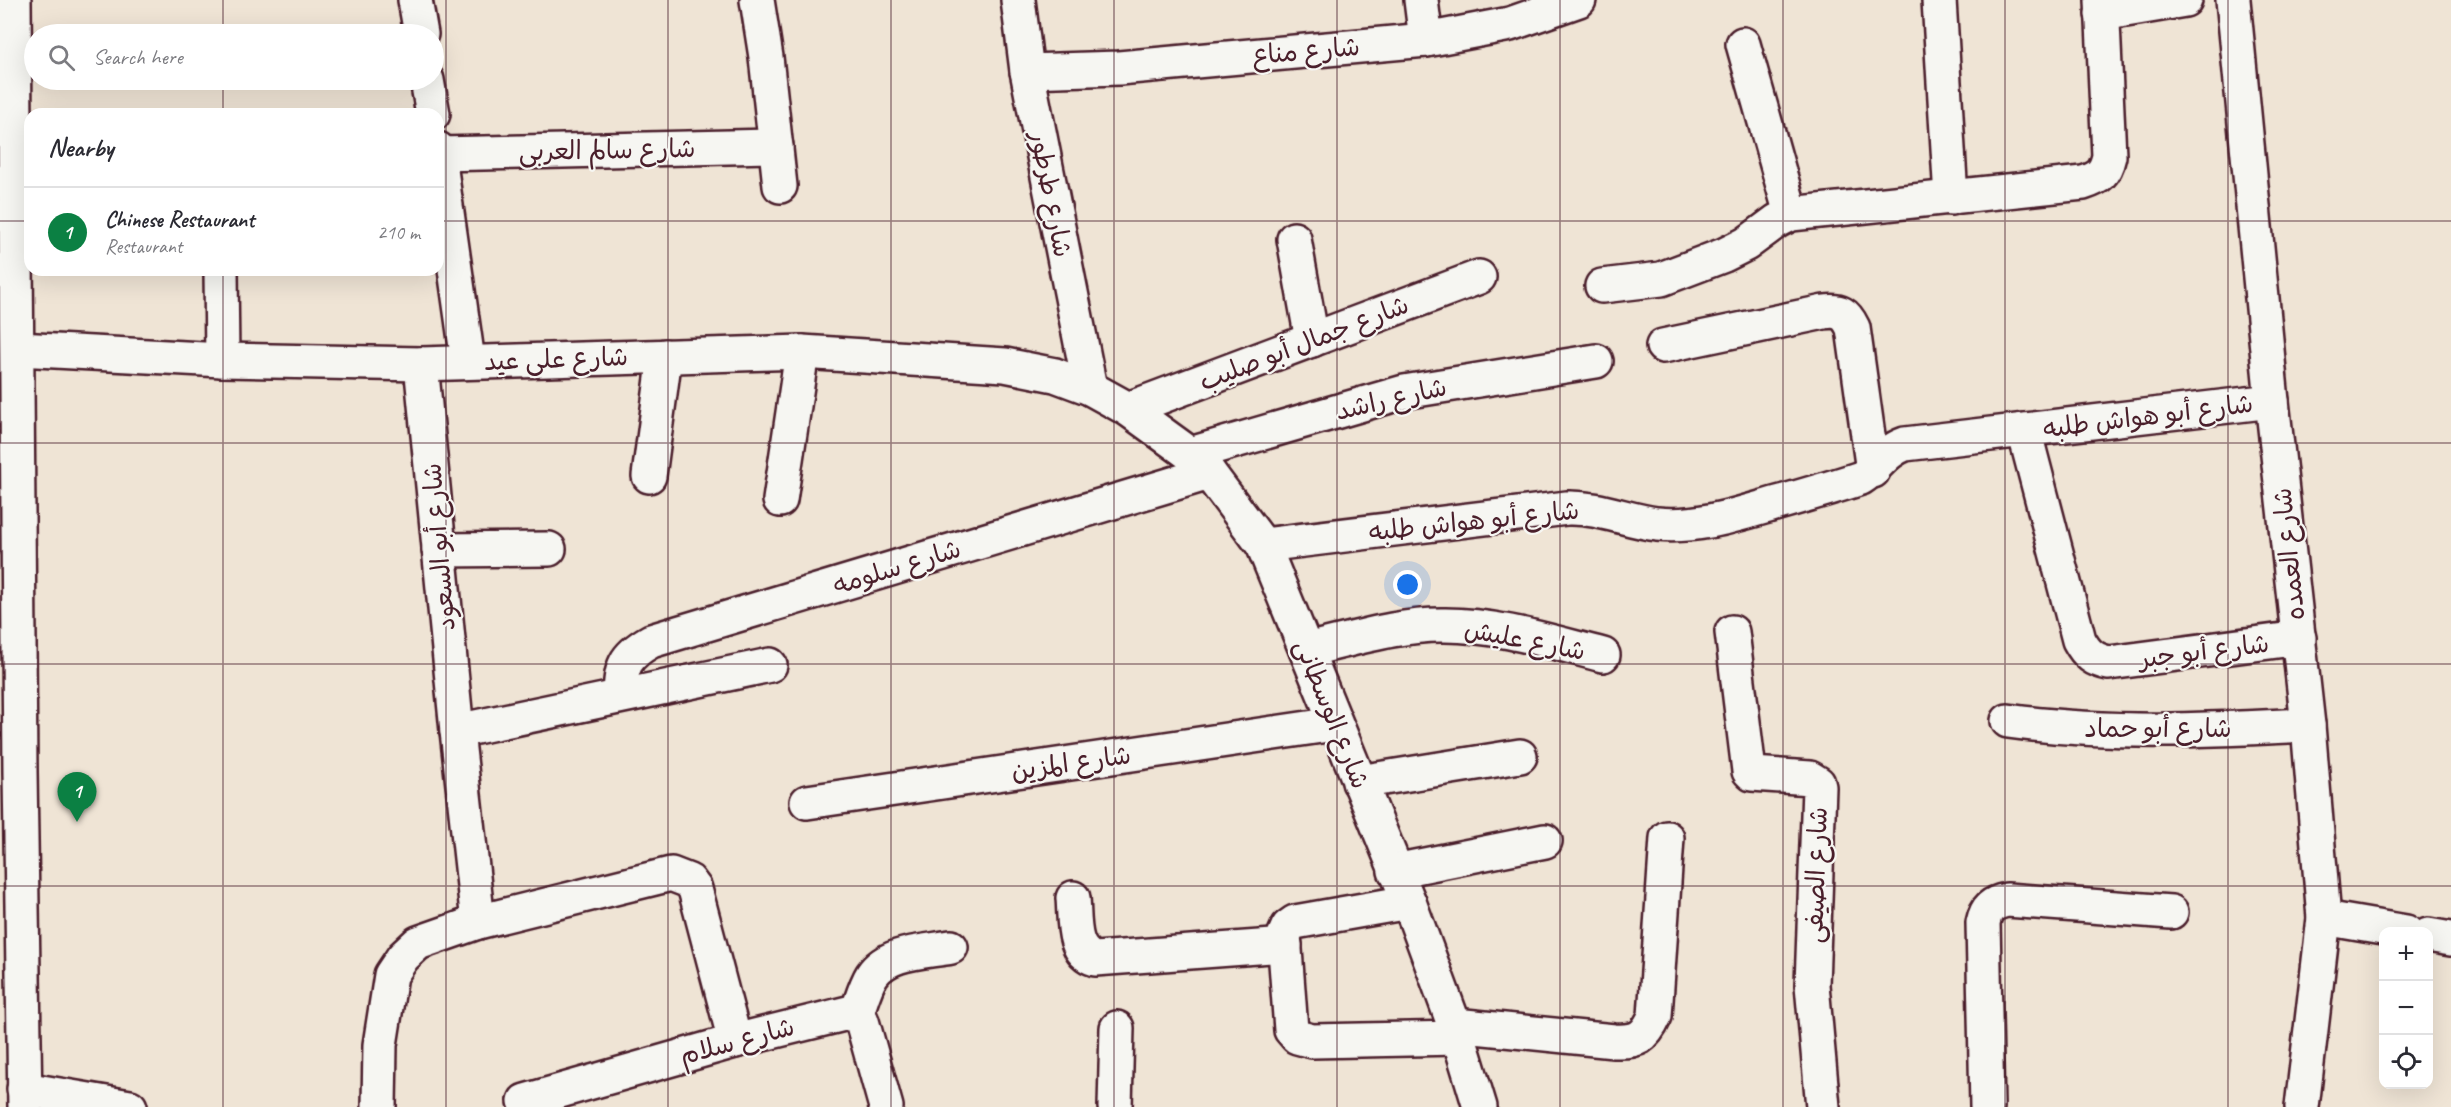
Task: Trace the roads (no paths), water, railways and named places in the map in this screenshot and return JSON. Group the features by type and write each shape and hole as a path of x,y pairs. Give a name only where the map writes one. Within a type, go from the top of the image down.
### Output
{"street":[{"path":"14,0 18,349 10,776 11,928 25,1098 130,1107"},
{"path":"416,0 420,24"},
{"path":"757,0 766,57 780,186"},
{"name":"شارع طرطور","path":"1018,0 1027,71 1090,388"},
{"path":"1421,0 1426,40"},
{"name":"شارع مناع","path":"1027,71 1119,68 1426,40 1510,24 1579,0"},
{"path":"1939,0 1951,198"},
{"path":"1602,286 1662,279 1746,244 1791,213 2083,183 2099,178 2106,170 2109,156 2102,7 2185,0"},
{"name":"شارع العمده","path":"2233,0 2272,401 2308,725 2324,918 2302,1107"},
{"path":"1743,44 1791,213"},
{"path":"429,90 432,108"},
{"name":"شارع سالم العربى","path":"444,154 776,146"},
{"path":"444,190 468,361"},
{"path":"1294,239 1312,340"},
{"path":"221,276 222,360"},
{"name":"شارع جمال أبو صليب","path":"1128,409 1479,277"},
{"path":"1663,346 1836,310 1848,316 1854,327 1873,471"},
{"name":"شارع على عيد","path":"18,349 222,360 421,364 802,352 1005,365 1055,375 1090,388"},
{"path":"780,500 802,352"},
{"path":"649,476 665,356"},
{"name":"شارع راشد","path":"1200,464 1404,392 1596,361"},
{"name":"شارع أبو السعود","path":"421,364 478,922"},
{"name":"شارع الوسطانى","path":"1090,388 1128,409 1200,464 1263,545 1409,903 1457,1031 1480,1107"},
{"name":"شارع أبو هواش طلبه","path":"1263,545 1567,508 1606,511 1657,524 1690,524 1723,519 1848,482 1873,471 1887,453 1905,444 2272,401"},
{"name":"شارع أبو هواش طلبه","path":"2024,430 2079,640 2085,652 2096,660 2109,663"},
{"name":"شارع سلومه","path":"620,696 621,669 639,648 651,641 1200,464"},
{"path":"439,550 549,549"},
{"name":"شارع عليش","path":"1306,650 1408,628 1444,624 1479,626 1603,655"},
{"name":"شارع الصيفى","path":"1732,632 1749,771 1752,774 1810,778 1818,783 1819,787 1812,985 1823,1107"},
{"name":"شارع أبو جبر","path":"2109,663 2299,638"},
{"path":"457,731 770,665"},
{"name":"شارع أبو حماد","path":"2008,721 2059,728 2173,731 2308,725"},
{"name":"شارع المزين","path":"807,802 1335,724"},
{"path":"1359,782 1520,756"},
{"path":"1409,903 1295,922 1287,927 1284,936 1291,1030 1297,1036 1312,1041 1457,1031 1632,1042 1647,1032 1655,1016 1667,838"},
{"path":"1395,871 1545,841"},
{"path":"379,1107 380,1045 391,975 403,957 418,943 478,922 670,874 689,881 695,889 735,1041"},
{"path":"1073,898 1078,945 1087,957 1095,959 1285,945"},
{"path":"1987,1107 1983,923 1986,911 1995,902 2007,900 2171,912"},
{"path":"2324,918 2379,927"},
{"path":"2433,936 2451,939"},
{"path":"886,1107 865,1029 862,1021 856,1015 872,975 885,961 903,955 951,947"},
{"name":"شارع سلام","path":"525,1101 735,1041 839,1014 856,1015"},
{"path":"1115,1107 1117,1028"}],"place":[{"name":"Chinese Restaurant","path":"77,822"}]}
